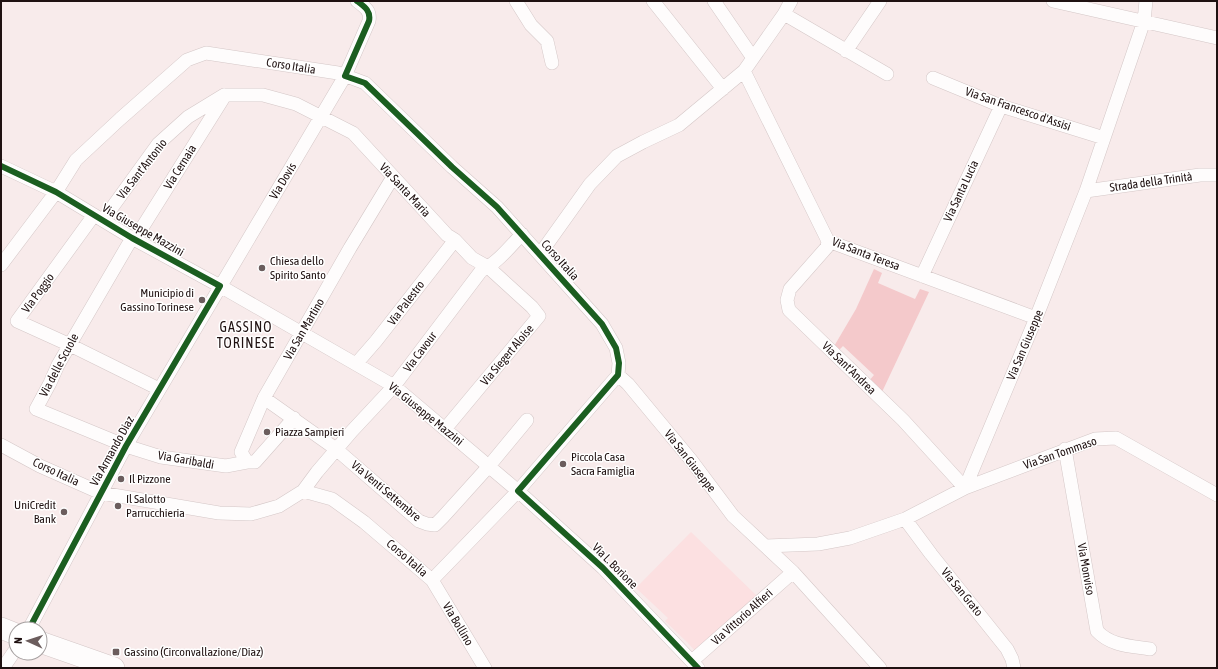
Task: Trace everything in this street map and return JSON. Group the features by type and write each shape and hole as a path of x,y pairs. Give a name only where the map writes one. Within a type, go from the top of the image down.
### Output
{"main road":[{"path":"48,645 114,668"}],"street":[{"name":"Via Dovis","path":"220,286 345,76 369,21 370,15 368,10 357,1"},
{"path":"516,1 531,25 547,41 552,63"},
{"path":"654,1 722,89"},
{"path":"714,1 753,58"},
{"path":"540,254 590,184 617,156 679,125 744,71 784,14 791,1"},
{"path":"846,51 880,1"},
{"path":"1053,1 1217,38"},
{"name":"Via San Giuseppe","path":"964,488 1036,318 1086,190 1144,21 1146,1"},
{"path":"784,14 887,74"},
{"name":"Corso Italia","path":"1,265 56,192 76,160 187,60 206,52 338,73 364,83 452,167 497,207 522,234 602,324 616,348 619,363 618,375 518,491 432,580 364,522 332,499 303,491 279,506 251,514 219,513 101,493 40,466 1,445"},
{"name":"Via Santa Teresa","path":"744,71 828,241 1036,318"},
{"name":"Via San Francesco d'Assisi","path":"933,78 1001,106 1104,138"},
{"name":"Via Santa Maria","path":"224,95 263,95 296,104 353,133 446,235 454,240 472,258 488,268"},
{"name":"Via Sant'Antonio","path":"99,217 158,144 188,117 224,95"},
{"name":"Via Cernaia","path":"134,238 224,95"},
{"name":"Via Santa Lucia","path":"922,276 1001,106"},
{"name":"Via Giuseppe Mazzini","path":"1,166 56,192 394,386 518,491"},
{"name":"Strada della Trinità","path":"1086,190 1217,174"},
{"name":"Via San Martino","path":"264,398 350,248 393,177"},
{"name":"Via Poggio","path":"99,217 18,321 159,389"},
{"name":"Via Cavour","path":"303,491 336,449 394,386 481,271 488,268 504,254 522,234"},
{"name":"Via delle Scuole","path":"126,446 36,409 50,384 58,365 134,238"},
{"name":"Via Palestro","path":"356,364 376,342 454,240"},
{"name":"Via Sant'Andrea","path":"828,241 827,247 790,289 787,300 789,310 903,420 964,488"},
{"name":"Via Siegert Aloise","path":"445,429 539,316 532,307 488,268"},
{"name":"Via Armando Diaz","path":"33,621 126,446 220,286"},
{"name":"Via San Giuseppe","path":"618,375 628,384 691,460 733,516 793,572 880,668"},
{"path":"264,398 294,418 255,462 247,462 241,452 264,398"},
{"name":"Via Venti Settembre","path":"294,418 336,449 419,521 428,524 435,525 489,466"},
{"path":"489,466 527,420"},
{"name":"Via San Tommaso","path":"964,488 1095,438 1116,438 1217,495"},
{"name":"Via Garibaldi","path":"126,446 161,457 201,463 226,466 247,462"},
{"name":"Via Monviso","path":"1065,449 1097,631 1103,637 1116,643 1150,649"},
{"path":"766,546 818,544 850,538 905,519 964,488"},
{"name":"Via L. Borione","path":"518,491 603,568 695,665"},
{"name":"Via San Grato","path":"905,519 1007,649 1012,659 1014,668"},
{"name":"Via Vittorio Alfieri","path":"695,665 793,572"},
{"name":"Via Bollino","path":"432,580 485,668"}],"shaded area":[{"path":"874,269 882,273 878,283 915,299 920,289 929,292 882,392 868,382 874,375 843,346 836,353 833,348 856,309"},
{"path":"691,532 758,597 697,653 665,621 668,618 636,588"}],"cycle path":[{"path":"357,1 365,7 369,14 369,21 345,76 365,83 452,167 497,207 602,324 616,348 619,363 618,375 518,491 603,568 698,668"},
{"path":"1,166 56,192 132,238 220,286 126,446 33,621"}],"place":[{"name":"Chiesa dello Spirito Santo","path":"262,268"},
{"name":"Municipio di Gassino Torinese","path":"202,300"},
{"name":"Piazza Sampieri","path":"267,432"},
{"name":"Piccola Casa Sacra Famiglia","path":"563,464"},
{"name":"Il Pizzone","path":"121,479"},
{"name":"Il Salotto Parrucchieria","path":"118,506"},
{"name":"UniCredit Bank","path":"64,512"},
{"name":"Gassino (Circonvallazione/Diaz)","path":"116,652"}],"district":[{"name":"GASSINO TORINESE","path":"246,336"}]}
